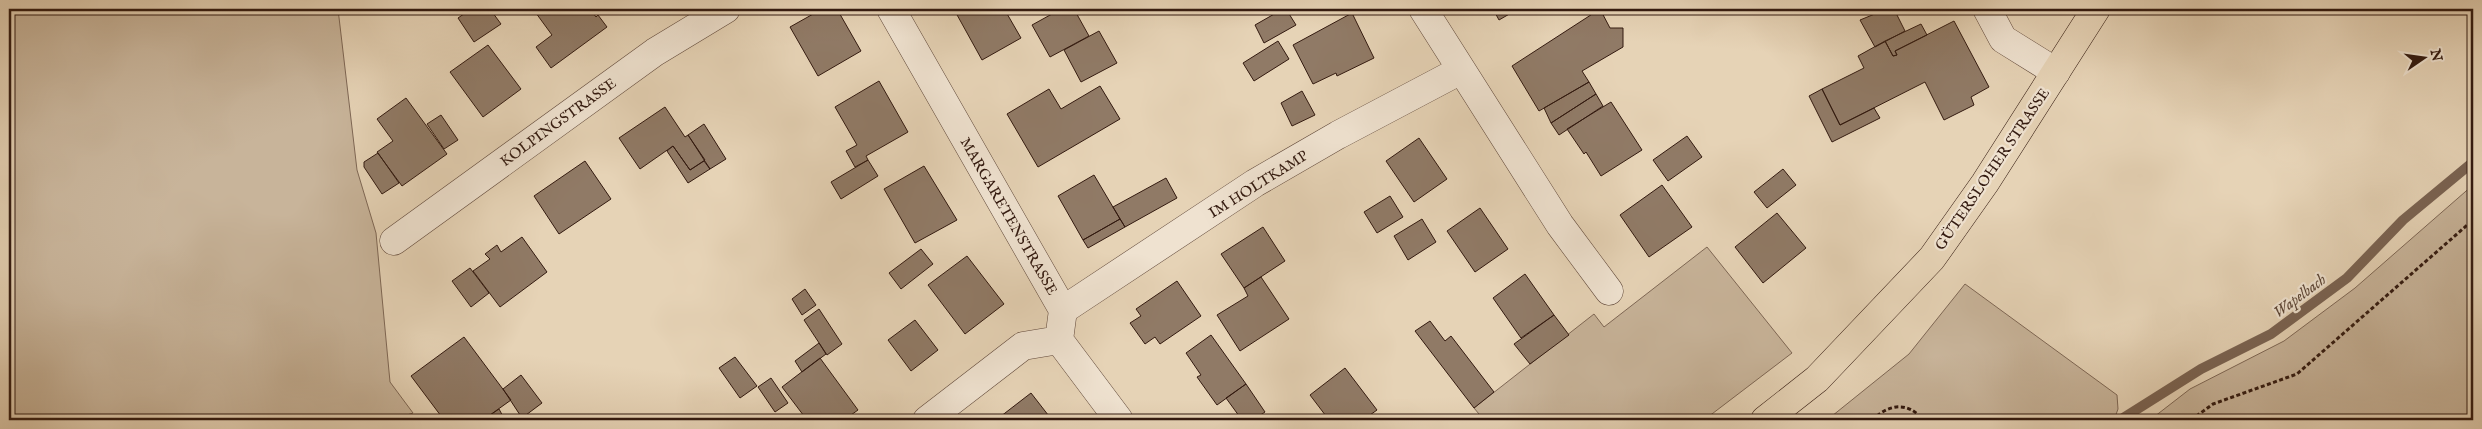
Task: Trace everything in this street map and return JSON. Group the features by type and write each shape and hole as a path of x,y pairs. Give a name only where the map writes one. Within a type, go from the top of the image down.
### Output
{"main road":[{"name":"GÜTERSLOHER STRASSE","path":"1765,420 1817,378 1932,258 1985,183 2096,9"}],"street":[{"name":"KOLPINGSTRASSE","path":"394,241 655,52 726,9"},
{"name":"MARGARETENSTRASSE","path":"891,9 1063,310 1059,340"},
{"path":"1422,9 1560,225 1609,290"},
{"path":"1987,9 2003,39 2056,72"},
{"name":"IM HOLTKAMP","path":"1063,310 1255,183 1338,135 1461,70"},
{"path":"926,420 1023,346 1059,340 1119,420"}],"path":[{"path":"2192,420 2213,404 2296,374 2473,220"},
{"path":"1872,420 1880,413 1900,406 1915,410 1923,420"}],"shaded area":[{"path":"9,9 338,9 357,170 376,233 390,382 413,413 392,420 9,420"},
{"path":"2473,185 2473,420 2150,420 2190,389 2284,341 2355,288"},
{"path":"1707,247 1792,353 1704,420 1484,420 1474,408 1594,314 1604,327"},
{"path":"1965,284 2117,395 2118,409 2114,420 1827,420 1909,354"}],"building":[{"path":"471,9 490,9 501,24 474,42 458,18"},
{"path":"533,9 590,9 596,17 598,15 607,27 551,68 536,47 552,35"},
{"path":"822,9 837,9 861,51 818,76 790,27"},
{"path":"963,9 1012,9 1006,12 1021,38 982,60 956,13"},
{"path":"1061,9 1074,9 1089,36 1050,57 1032,25"},
{"path":"1286,9 1296,25 1264,43 1255,25"},
{"path":"1493,9 1518,9 1499,20"},
{"path":"1600,9 1610,28 1623,28 1623,47 1582,71 1589,82 1539,111 1512,66"},
{"path":"1887,9 1894,9 1905,31 1875,47 1860,20"},
{"path":"1352,13 1374,58 1337,76 1336,73 1313,84 1293,45"},
{"path":"1954,21 1989,87 1971,97 1974,105 1944,120 1925,82 1840,125 1822,89 1864,68 1858,56 1885,41 1893,56 1897,55 1895,51"},
{"path":"1921,24 1927,35 1895,51 1897,55 1893,56 1885,41"},
{"path":"1099,31 1117,63 1081,82 1064,50"},
{"path":"1278,41 1289,59 1254,81 1243,63"},
{"path":"488,45 521,89 483,117 450,72"},
{"path":"879,81 908,132 866,156 868,160 855,167 846,151 857,145 835,107"},
{"path":"1589,82 1596,94 1551,123 1544,108"},
{"path":"1100,86 1120,119 1038,167 1007,114 1049,89 1061,109"},
{"path":"1822,89 1840,125 1874,108 1880,118 1832,142 1809,96"},
{"path":"1302,91 1315,115 1292,126 1281,103"},
{"path":"1596,94 1603,106 1559,135 1551,123"},
{"path":"406,98 447,154 402,186 377,152 393,141 377,119"},
{"path":"1611,102 1642,150 1601,176 1586,152 1584,154 1567,129"},
{"path":"665,107 685,137 688,135 705,160 690,170 673,146 640,169 619,138"},
{"path":"441,115 458,140 444,149 427,124"},
{"path":"704,124 726,159 710,169 688,135"},
{"path":"1687,136 1702,157 1668,181 1653,160"},
{"path":"1419,138 1447,179 1414,202 1386,161"},
{"path":"673,146 690,170 704,161 710,169 688,183 667,151"},
{"path":"378,153 399,183 382,194 364,167 364,162"},
{"path":"868,160 878,176 841,199 831,182"},
{"path":"585,161 611,199 559,234 534,196"},
{"path":"924,166 957,220 915,243 884,189"},
{"path":"1783,169 1796,185 1767,208 1754,192"},
{"path":"1094,175 1120,219 1083,240 1058,196"},
{"path":"1166,178 1177,198 1125,227 1113,207"},
{"path":"1662,185 1692,227 1649,257 1620,215"},
{"path":"1390,196 1403,217 1377,233 1364,212"},
{"path":"1480,208 1508,249 1475,272 1447,231"},
{"path":"1777,213 1806,248 1763,283 1735,247"},
{"path":"1120,219 1125,227 1088,248 1083,240"},
{"path":"1422,219 1436,242 1408,260 1394,236"},
{"path":"1263,227 1285,261 1244,288 1221,254"},
{"path":"522,237 547,272 500,307 473,271 490,259 485,254 497,245 501,252"},
{"path":"921,249 933,264 901,289 889,273"},
{"path":"967,256 1004,304 965,334 928,285"},
{"path":"470,268 489,293 471,307 452,281"},
{"path":"1525,274 1554,315 1521,338 1493,298"},
{"path":"1261,277 1289,319 1240,351 1217,315 1248,296 1244,288"},
{"path":"1177,281 1201,316 1160,344 1155,337 1145,344 1130,323 1141,316 1136,309"},
{"path":"805,289 816,305 802,315 792,299"},
{"path":"819,309 842,344 827,355 804,320"},
{"path":"1554,315 1569,335 1530,364 1514,344"},
{"path":"915,320 938,350 911,371 888,340"},
{"path":"1430,321 1445,341 1451,336 1494,392 1474,408 1415,331"},
{"path":"1211,335 1246,384 1217,405 1197,377 1201,375 1186,353"},
{"path":"464,337 511,400 483,420 444,420 411,376"},
{"path":"819,343 826,354 802,372 795,361"},
{"path":"735,357 757,386 740,398 719,368"},
{"path":"820,358 858,410 844,420 807,420 782,387"},
{"path":"1345,368 1377,410 1363,420 1329,420 1310,395"},
{"path":"521,375 542,403 522,418 503,389"},
{"path":"771,378 788,403 775,412 758,387"},
{"path":"1246,384 1265,412 1253,420 1242,420 1226,398"},
{"path":"1031,393 1052,420 996,420"},
{"path":"499,409 505,420 483,420"}],"waterway":[{"name":"Wapelbach","path":"2120,420 2201,369 2271,334 2347,278 2403,220 2473,162"}]}
